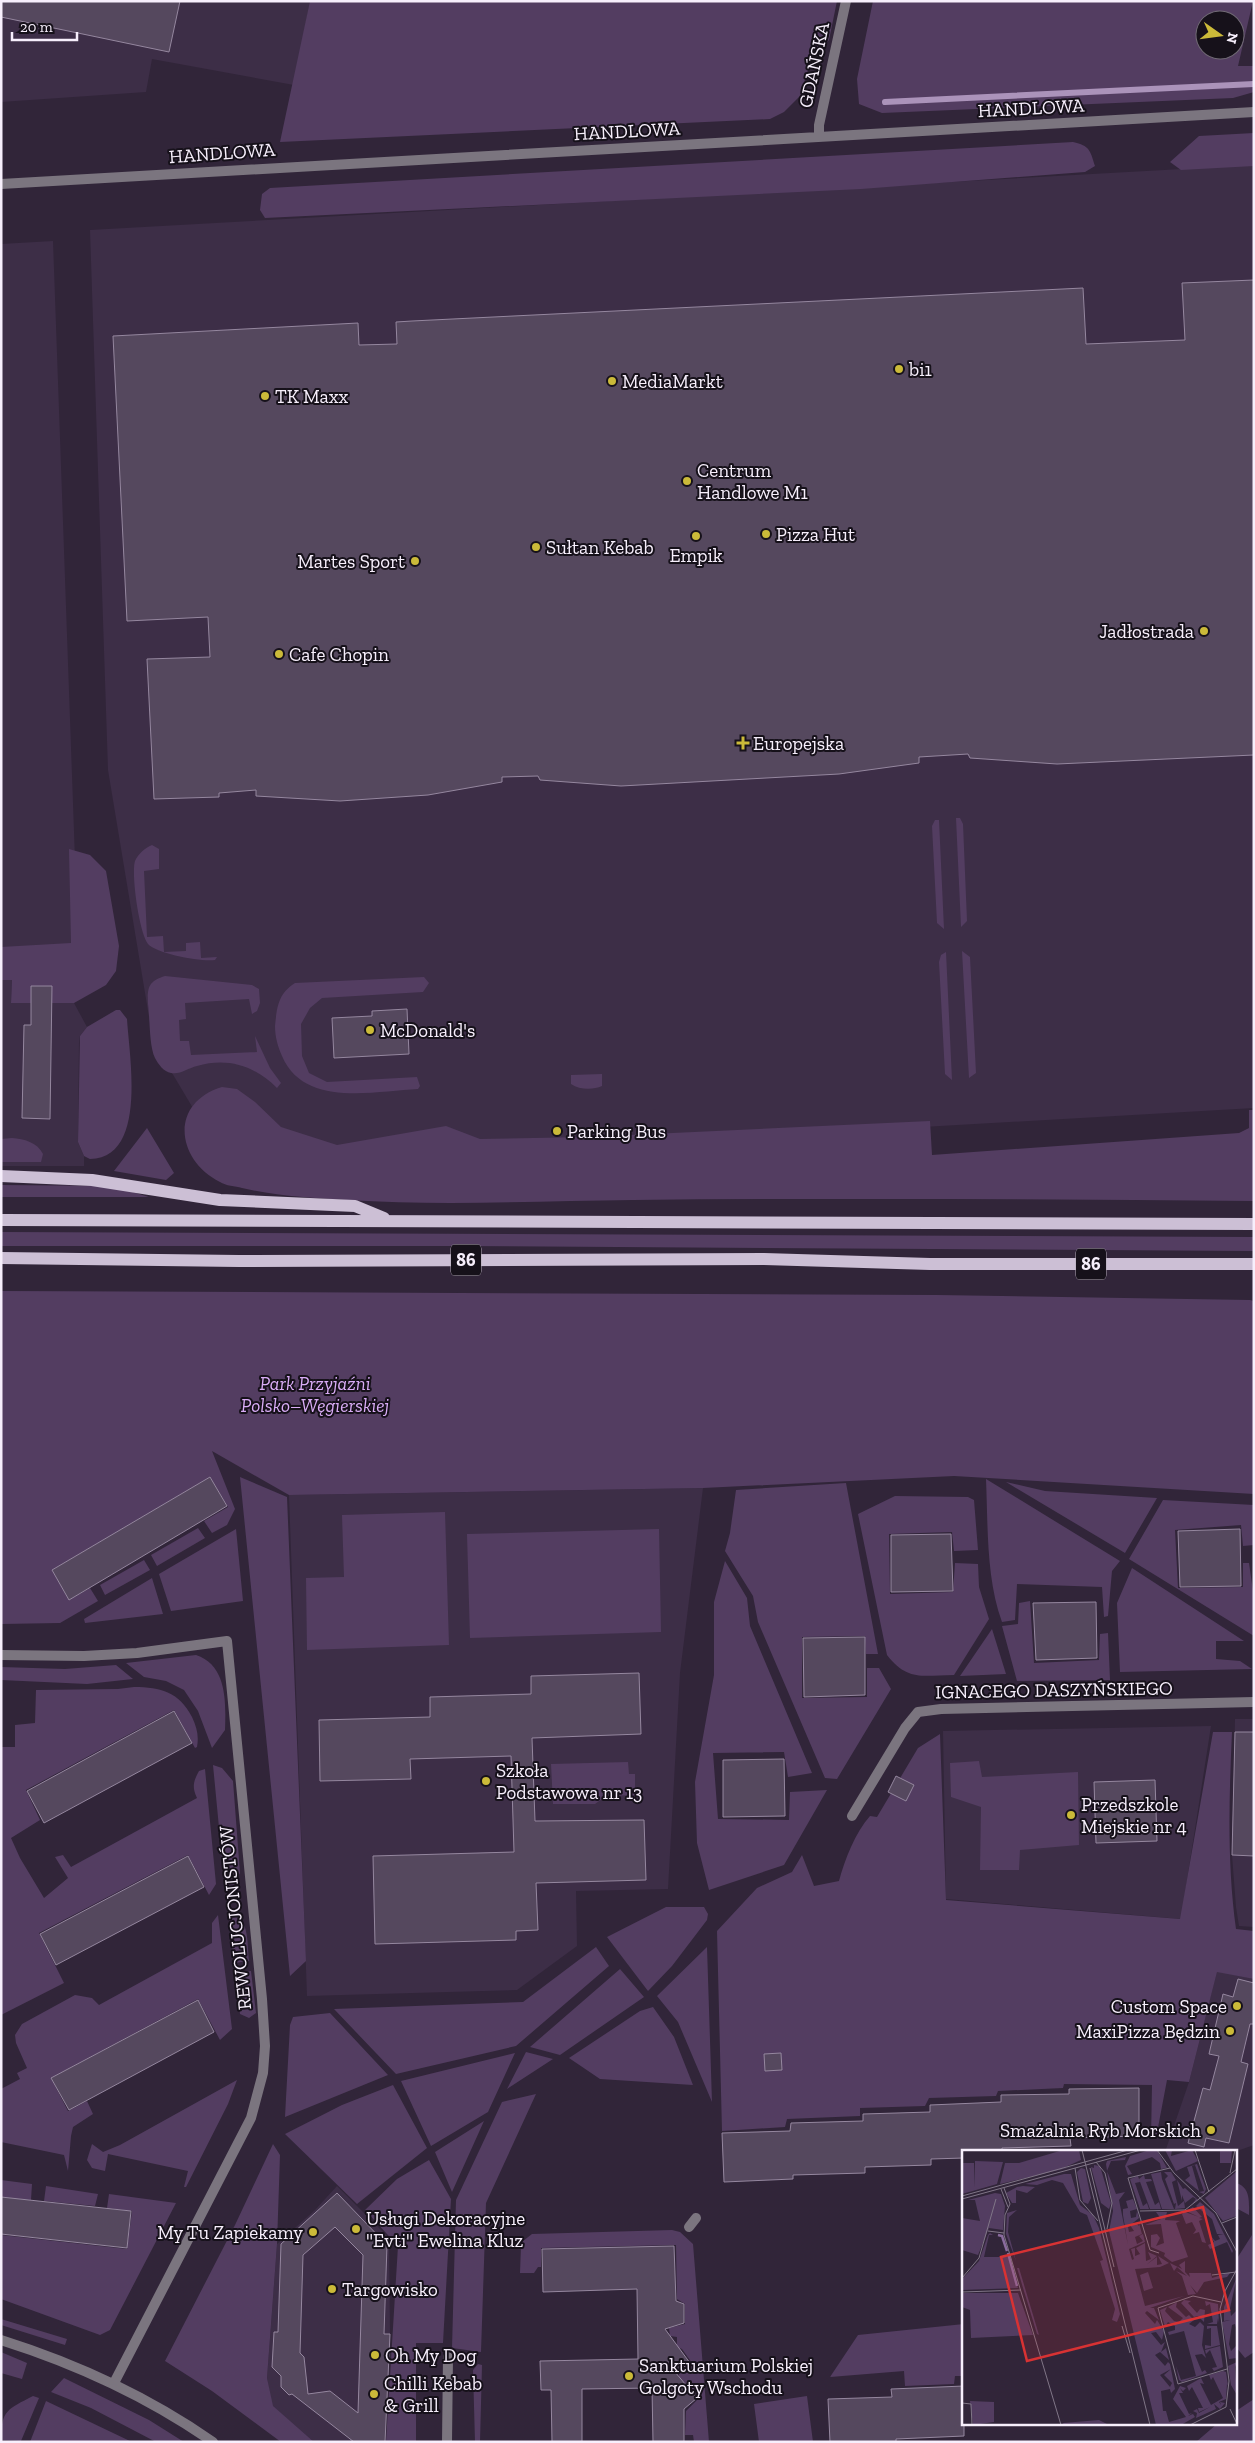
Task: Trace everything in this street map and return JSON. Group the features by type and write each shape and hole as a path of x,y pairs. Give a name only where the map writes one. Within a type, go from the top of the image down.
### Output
{"main road":[{"path":"1,1176 92,1180 220,1200 355,1206 391,1221"},
{"name":"86","path":"1,1220 1254,1224"},
{"name":"86","path":"1,1258 229,1261 764,1260 930,1264 1253,1265"}],"street":[{"name":"GDAŃSKA","path":"819,137 819,124 846,1"},
{"name":"HANDLOWA","path":"1,184 1254,112"},
{"name":"REWOLUCJONISTÓW","path":"1,1655 84,1656 137,1652 227,1641 262,1999 265,2046 263,2073 251,2118 114,2383"},
{"name":"IGNACEGO DASZYŃSKIEGO","path":"852,1816 905,1728 918,1712 941,1709 1254,1702"},
{"path":"689,2227 696,2218"},
{"path":"1,2340 38,2351 114,2383 165,2410 213,2442"},
{"path":"447,2442 448,2357"}],"shaded area":[{"path":"1,1 310,1 294,85 152,59 146,92 1,102"},
{"path":"1254,165 1254,1108 228,1167 153,1041 108,770 90,230"},
{"path":"53,241 79,972 1,971 1,244"},
{"path":"1,980 12,980 11,1003 74,1003 87,1027 80,1036 79,1043 78,1142 84,1156 84,1166 1,1166"},
{"name":"Szkoła Podstawowa nr 13","path":"703,1488 680,1673 668,1889 576,1891 577,1946 517,1990 307,1996 289,1495"},
{"path":"1235,1719 1254,1719 1254,1927 1239,1926 1236,1907 1232,1855"},
{"name":"Przedszkole Miejskie nr 4","path":"1211,1726 1181,1919 946,1899 943,1731"},
{"path":"1217,1971 1254,1979 1254,2145 1238,2151 1166,2150 1189,2082"},
{"name":"Targowisko","path":"337,2186 389,2238 390,2334 385,2442 314,2442 272,2406 267,2378 277,2244 315,2210"}],"green space":[{"path":"310,1 837,1 829,40 811,60 800,96 784,112 770,119 280,142"},
{"path":"873,1 1253,1 1245,36 1245,10 1195,10 1195,60 1239,60 1238,66 1254,66 1254,92 1233,98 882,113 859,104 857,79"},
{"path":"1254,133 1254,166 1181,170 1170,162 1199,136"},
{"path":"1073,142 1086,147 1092,156 1095,166 1085,172 861,189 265,218 260,210 262,194 270,188"},
{"path":"956,818 960,818 963,824 967,921 961,927"},
{"path":"935,820 939,820 944,929 937,923 932,826"},
{"path":"152,845 159,849 159,869 144,871 147,937 163,936 164,952 148,944 142,928 134,878 135,861 138,856"},
{"path":"69,849 90,855 106,871 119,946 116,971 106,985 74,1003 11,1003 12,980 1,980 1,947 71,943"},
{"path":"200,942 201,958 217,957 215,960 200,960 164,952 186,951 186,943"},
{"path":"962,951 970,957 976,1073 969,1078"},
{"path":"946,952 952,1080 945,1074 939,962 941,955"},
{"path":"165,976 252,985 259,989 260,1003 257,1011 252,1014 249,999 185,1003 186,1019 179,1020 180,1041 189,1041 191,1055 257,1052 255,1036 270,1068 281,1083 277,1088 260,1074 240,1065 208,1063 174,1073 166,1071 158,1063 153,1053 148,998 152,983"},
{"path":"424,977 429,983 423,992 322,998 310,1008 301,1024 302,1056 309,1073 327,1082 417,1077 420,1086 418,1089 342,1093 323,1090 306,1083 292,1072 279,1049 275,1026 279,1002 289,987 295,983"},
{"path":"116,1010 120,1010 127,1019 131,1079 131,1102 128,1124 121,1142 108,1154 90,1159 84,1156 78,1142 80,1036 87,1027"},
{"path":"602,1074 602,1086 591,1089 571,1084 571,1075"},
{"path":"222,1087 237,1089 255,1102 281,1127 337,1145 446,1126 480,1139 587,1137 930,1121 932,1155 1239,1133 1249,1128 1249,1110 1254,1110 1254,1201 788,1199 454,1203 383,1202 294,1196 255,1191 225,1184 205,1172 194,1160 187,1146 186,1118 193,1106 205,1095"},
{"path":"147,1128 174,1173 166,1180 114,1171"},
{"path":"1,1139 26,1140 34,1144 43,1154 41,1162 1,1162"},
{"path":"1,1185 113,1186 149,1197 1,1197"},
{"path":"1,1232 1254,1237 1254,1251 458,1246 1,1246"},
{"name":"Park Przyjaźni Polsko–Węgierskiej","path":"1,1291 937,1295 1250,1300 1254,1301 1254,1494 954,1476 703,1488 289,1495 212,1451 235,1509 227,1525 212,1533 204,1521 228,1507 210,1477 52,1570 69,1600 90,1588 98,1601 60,1623 1,1624"},
{"path":"240,1477 287,1497 306,1961 290,1976"},
{"path":"986,1479 1120,1561 1112,1571 1108,1616 1104,1617 1102,1587 1017,1584 1015,1620 1002,1622 990,1570"},
{"path":"1006,1482 1045,1491 1157,1498 1125,1553"},
{"path":"846,1483 878,1654 866,1654 865,1636 802,1637 802,1698 867,1697 867,1668 879,1668 891,1689 837,1779 825,1778 758,1622 753,1596 725,1551 730,1533 736,1490"},
{"path":"895,1496 968,1497 974,1500 978,1550 954,1551 952,1532 889,1534 890,1594 953,1592 955,1563 978,1564 979,1587 989,1619 954,1675 925,1676 909,1673 902,1670 887,1655 858,1514"},
{"path":"1163,1500 1254,1505 1254,1545 1243,1546 1241,1525 1175,1530 1178,1588 1243,1587 1243,1563 1249,1563 1254,1598 1254,1636 1129,1559"},
{"path":"445,1512 449,1645 307,1650 306,1578 344,1577 342,1515"},
{"path":"198,1528 205,1538 157,1566 151,1555"},
{"path":"236,1529 243,1601 171,1611 159,1574"},
{"path":"659,1529 661,1632 470,1638 467,1534"},
{"path":"144,1560 150,1570 105,1595 100,1585"},
{"path":"725,1561 747,1598 750,1626 812,1773 788,1777 784,1752 713,1753 718,1819 789,1820 790,1792 827,1790 784,1865 709,1890 697,1843 695,1782 714,1675 714,1602"},
{"path":"1132,1568 1244,1641 1216,1641 1216,1659 1240,1661 1252,1669 1120,1672 1117,1603"},
{"path":"152,1578 163,1614 85,1623 84,1619"},
{"path":"1030,1601 1034,1663 1099,1660 1100,1634 1108,1633 1110,1680 1017,1681 1002,1626 1018,1624 1019,1603"},
{"path":"992,1629 1006,1674 960,1676"},
{"path":"196,1655 214,1667 219,1676 224,1697 225,1730 212,1748 198,1711 184,1690 166,1681 144,1677 126,1663"},
{"path":"116,1665 133,1679 87,1684 1,1680 1,1667 65,1669"},
{"path":"134,1687 161,1690 181,1702 192,1717 195,1725 198,1736 197,1747 195,1748 174,1710 26,1790 40,1820 11,1838 20,1858 44,1898 68,1878 55,1857 63,1855 71,1867 197,1798 194,1791 194,1781 199,1771 205,1769 216,1884 209,1895 188,1855 39,1933 64,1983 1,2015 1,1747 15,1747 15,1725 35,1723 36,1690 118,1689"},
{"path":"1213,1732 1232,1732 1230,1831 1233,1904 1236,1929 1254,1931 1254,1979 1217,1972 1189,2082 1167,2080 1156,2138 1151,2139 1152,2085 1064,2084 1063,2088 998,2091 996,2096 929,2098 925,2106 860,2108 860,2116 787,2119 785,2127 722,2131 717,1931 757,1888 792,1872 802,1855 814,1886 839,1881 847,1855 855,1838 870,1816 877,1817 918,1748 940,1734 946,1900 1180,1919"},
{"path":"979,1761 982,1777 1078,1772 1079,1845 1020,1850 1019,1870 980,1870 981,1807 951,1797 950,1763"},
{"path":"628,1762 629,1774 635,1774 635,1795 606,1796 595,1804 553,1804 551,1764"},
{"path":"213,1765 222,1768 233,1781 240,1873 233,1886 225,1890"},
{"path":"666,1907 704,1907 708,1914 707,1920 672,1966 648,1991 607,1937"},
{"path":"228,1910 235,1913 244,1924 249,1961 234,1963"},
{"path":"218,1915 232,2029 220,2040 198,1999 51,2078 68,2111 87,2101 93,2114 73,2127 68,2171 64,2155 1,2142 1,2089 20,2079 17,2073 27,2068 16,2043 15,2035 22,2024 75,1995 92,1998 99,2005 212,1943 212,1923"},
{"path":"596,1947 609,1966 516,2046 396,2074 334,2009 523,2002"},
{"path":"707,1947 712,2102 678,2022 657,1996"},
{"path":"620,1969 644,1997 560,2055 530,2047"},
{"path":"251,1971 256,2013 249,2018 240,2014 235,1973"},
{"path":"653,2007 674,2037 693,2085 600,2079 569,2058 640,2011"},
{"path":"330,2013 388,2075 285,2117 290,2025 293,2017"},
{"path":"526,2052 553,2059 507,2089"},
{"path":"515,2053 488,2112 431,2146 401,2081"},
{"path":"237,2080 228,2104 186,2187 184,2187 188,2171 108,2154 105,2171 92,2168 87,2160 92,2144 103,2152 120,2145"},
{"path":"393,2085 427,2148 357,2204 285,2134 342,2105"},
{"path":"536,2094 486,2203 481,2352 452,2348 456,2200 502,2102"},
{"path":"484,2121 452,2192 435,2152"},
{"path":"273,2144 280,2155 277,2244 267,2378 273,2406 314,2442 281,2442 212,2391 165,2361 235,2225"},
{"path":"429,2160 451,2199 443,2343 416,2343 416,2442 386,2442 398,2246 365,2210 397,2179"},
{"path":"1,2180 32,2184 31,2200 1,2197"},
{"path":"1238,2184 1247,2192 1249,2215 1238,2209"},
{"path":"46,2186 98,2194 95,2206 44,2201"},
{"path":"109,2194 176,2203 110,2330 100,2335 1,2299 1,2235 127,2249 132,2211 107,2208"},
{"path":"672,2230 680,2232 693,2244 709,2442 694,2442 693,2435 685,2435 686,2411 699,2398 689,2386 678,2386 679,2373 692,2363 682,2349 677,2347 677,2337 670,2336 669,2328 685,2324 685,2304 677,2299 676,2245 541,2248 541,2267 538,2267 534,2273 520,2273 521,2245 532,2234"},
{"path":"1252,2235 1254,2352 1245,2358 1238,2349 1238,2257"},
{"path":"1,2319 67,2339 65,2345 1,2325"},
{"path":"962,2324 962,2376 955,2376 954,2384 905,2386 904,2371 830,2377 858,2335"},
{"path":"1,2352 27,2363 22,2379 1,2373"},
{"path":"478,2364 482,2365 480,2442 475,2442 473,2370"},
{"path":"64,2378 149,2420 184,2442 156,2442 91,2408 51,2392"},
{"path":"33,2396 39,2398 21,2441 1,2440 2,2422 5,2416 17,2404"},
{"path":"807,2396 813,2442 759,2442 754,2404"},
{"path":"1254,2399 1254,2442 1196,2442 1215,2426 1238,2426 1238,2410"},
{"path":"46,2401 132,2442 30,2442"}],"building":[{"path":"1,1 180,1 169,52 1,17"},
{"name":"Centrum Handlowe M1","path":"1254,280 1254,755 1057,764 970,758 968,754 919,757 919,763 839,774 621,786 540,780 538,776 502,777 502,782 428,795 340,801 256,796 256,790 219,793 219,797 154,799 147,659 210,657 208,617 127,621 113,336 358,323 359,345 397,344 396,322 1083,288 1086,344 1185,340 1182,283"},
{"path":"31,986 52,986 50,1119 22,1118 24,1025 31,1025"},
{"name":"McDonald's","path":"407,1009 409,1054 334,1058 332,1018 372,1016 372,1011"},
{"path":"210,1477 227,1506 69,1600 52,1570"},
{"path":"1240,1529 1241,1586 1180,1587 1178,1531"},
{"path":"951,1534 953,1591 891,1592 891,1535"},
{"path":"1096,1602 1097,1658 1036,1660 1033,1603"},
{"path":"865,1637 865,1695 804,1697 803,1638"},
{"path":"639,1673 641,1734 532,1738 535,1821 644,1820 646,1880 536,1883 538,1930 516,1931 516,1940 375,1944 373,1856 514,1852 511,1756 410,1759 411,1779 320,1781 319,1720 430,1717 430,1697 531,1694 531,1676"},
{"path":"174,1711 192,1743 44,1823 27,1791"},
{"path":"1235,1732 1254,1732 1254,1856 1232,1855"},
{"path":"784,1759 785,1816 723,1817 723,1760"},
{"path":"896,1776 914,1785 906,1801 888,1792"},
{"path":"1155,1780 1157,1841 1096,1843 1094,1782"},
{"path":"188,1856 204,1887 56,1965 40,1934"},
{"path":"1238,1979 1254,1983 1254,2024 1250,2024 1241,2062 1248,2064 1229,2143 1206,2138 1204,2147 1188,2143 1203,2088 1210,2090 1219,2056 1209,2054 1223,1994 1233,1997"},
{"path":"198,2000 214,2032 69,2110 51,2078"},
{"path":"781,2053 782,2070 765,2071 764,2054"},
{"path":"1139,2088 1139,2136 1070,2138 1071,2146 962,2150 962,2158 931,2159 931,2165 865,2167 865,2173 793,2175 793,2179 724,2182 722,2133 790,2131 791,2123 863,2121 863,2114 930,2112 930,2105 1001,2102 1001,2095 1069,2094 1069,2089"},
{"path":"337,2193 387,2245 384,2334 390,2334 385,2442 354,2442 292,2394 289,2395 281,2387 281,2376 272,2367 274,2332 278,2332 281,2244","holes":["335,2227 363,2255 358,2413 330,2391 308,2394 304,2357 300,2353 303,2255"]},
{"path":"1,2197 131,2211 127,2248 1,2234"},
{"path":"674,2246 676,2301 684,2304 684,2323 665,2329 690,2363 675,2372 697,2398 684,2409 684,2442 653,2442 652,2388 582,2389 582,2442 552,2442 551,2390 541,2390 540,2361 638,2359 637,2289 543,2292 542,2249"},
{"path":"962,2386 962,2426 964,2426 964,2436 896,2439 896,2442 830,2442 828,2399 892,2397 891,2389"}],"waterway":[{"path":"885,102 1254,84"}],"place":[{"name":"bi1","path":"899,369"},
{"name":"MediaMarkt","path":"612,381"},
{"name":"TK Maxx","path":"265,396"},
{"name":"Centrum Handlowe M1","path":"687,481"},
{"name":"Pizza Hut","path":"766,534"},
{"name":"Empik","path":"696,536"},
{"name":"Sułtan Kebab","path":"536,547"},
{"name":"Martes Sport","path":"415,561"},
{"name":"Jadłostrada","path":"1204,631"},
{"name":"Cafe Chopin","path":"279,654"},
{"name":"Europejska","path":"743,743"},
{"name":"McDonald's","path":"370,1030"},
{"name":"Parking Bus","path":"557,1131"},
{"name":"Szkoła Podstawowa nr 13","path":"486,1781"},
{"name":"Przedszkole Miejskie nr 4","path":"1071,1815"},
{"name":"Custom Space","path":"1237,2006"},
{"name":"MaxiPizza Będzin","path":"1230,2031"},
{"name":"Smażalnia Ryb Morskich","path":"1211,2130"},
{"name":"Usługi Dekoracyjne \"Evti\" Ewelina Kluz","path":"356,2229"},
{"name":"My Tu Zapiekamy","path":"313,2232"},
{"name":"Targowisko","path":"332,2289"},
{"name":"Oh My Dog","path":"375,2355"},
{"name":"Sanktuarium Polskiej Golgoty Wschodu","path":"629,2376"},
{"name":"Chilli Kebab & Grill","path":"374,2394"}]}
